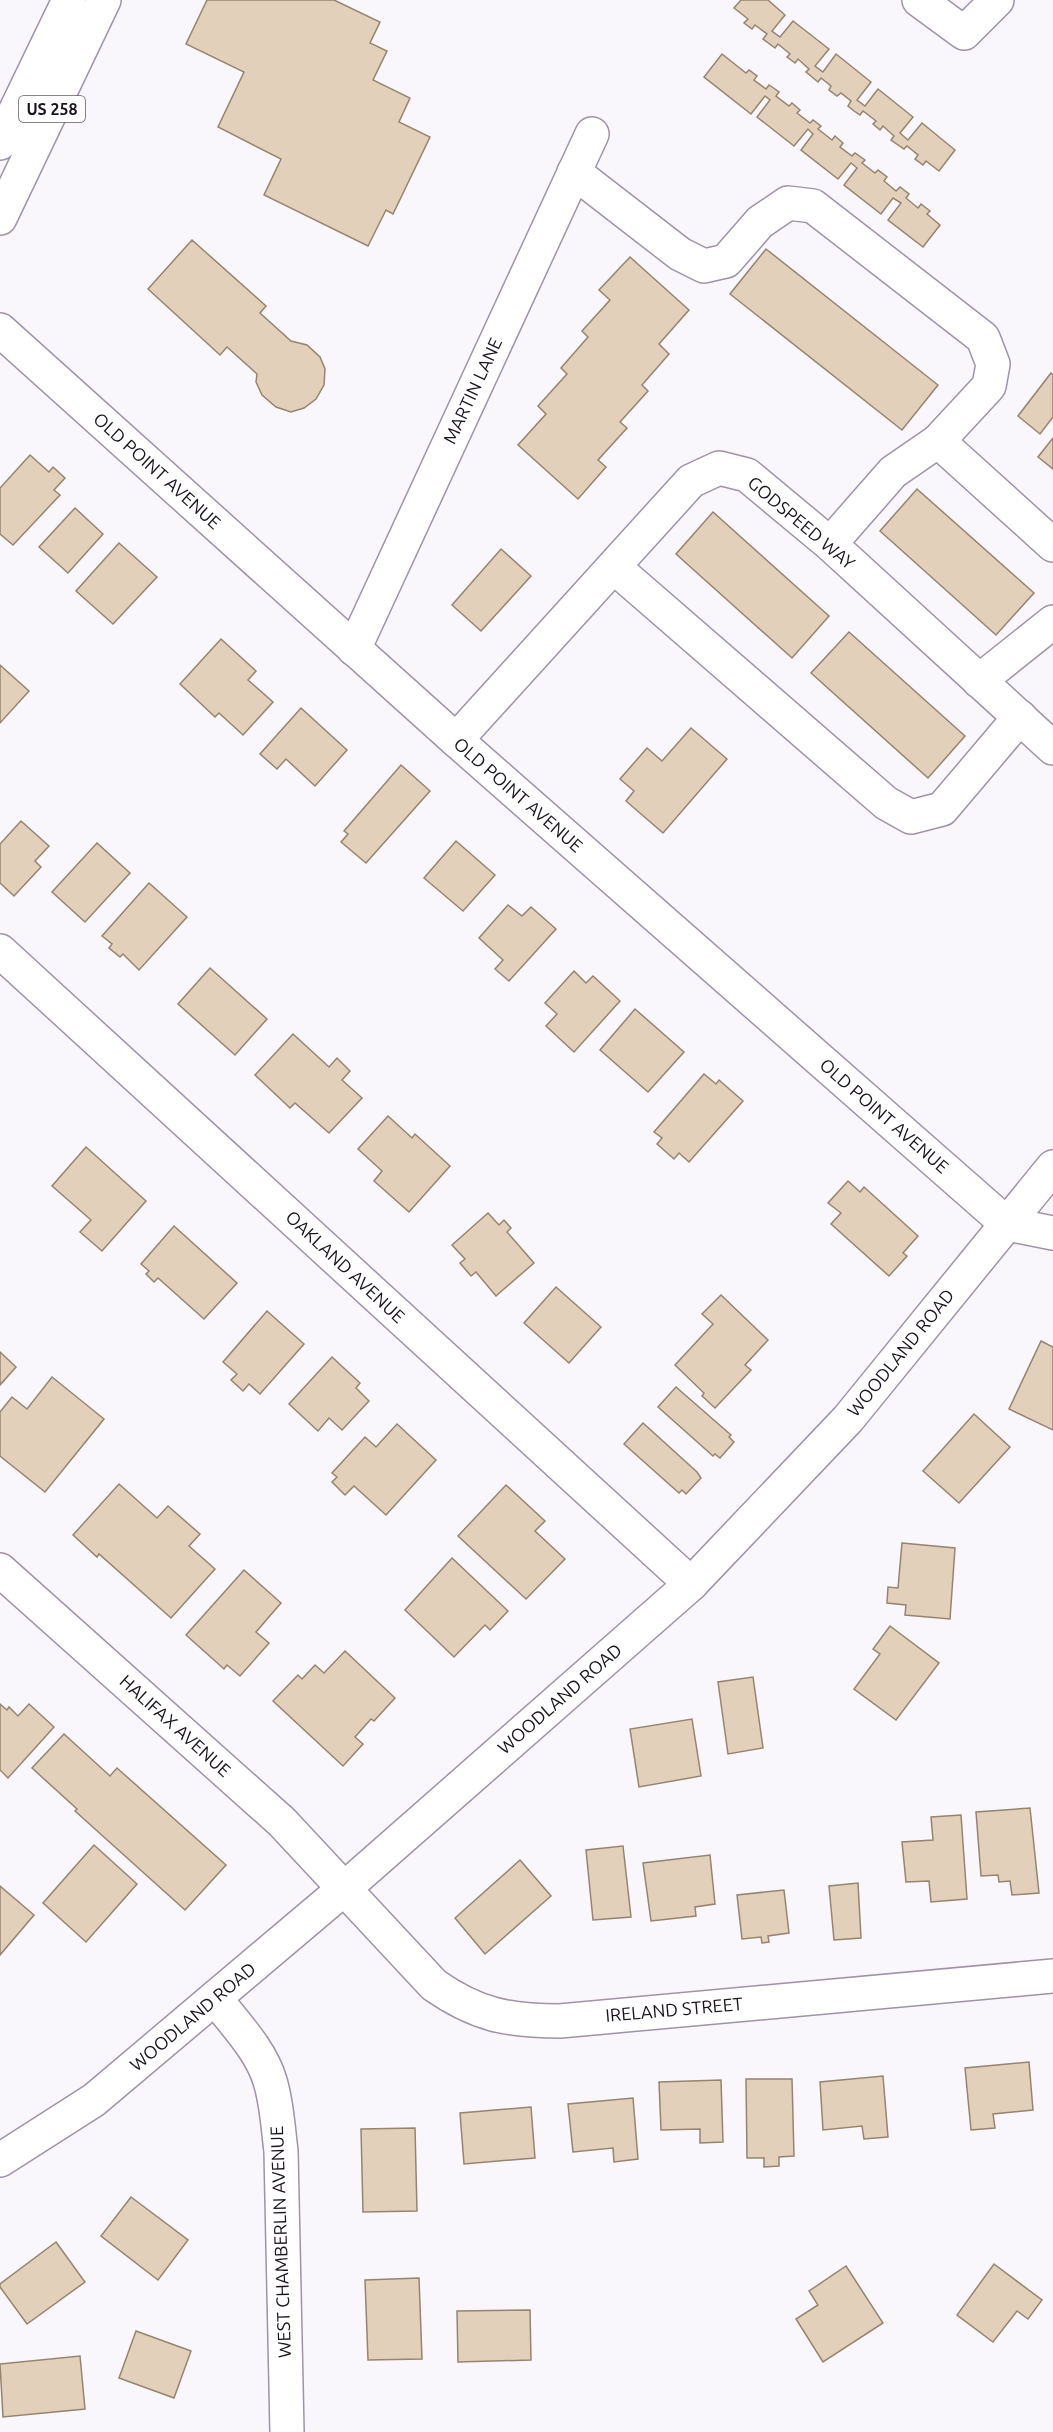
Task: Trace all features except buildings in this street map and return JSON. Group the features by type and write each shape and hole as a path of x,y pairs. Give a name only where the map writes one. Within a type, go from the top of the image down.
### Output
{"street":[{"name":"US 258","path":"0,143 69,0"},
{"name":"US 258","path":"0,218 104,0"},
{"path":"919,0 963,33 997,0"},
{"name":"MARTIN LANE","path":"354,648 592,134"},
{"path":"574,172 680,254 704,266 726,261 760,222 788,203 813,206 983,338 993,364 989,386 938,441 893,472 830,544"},
{"name":"OLD POINT AVENUE","path":"0,330 456,740 1007,1224"},
{"path":"938,441 1053,545"},
{"name":"GODSPEED WAY","path":"456,740 691,481 719,468 747,475 830,544 1053,748"},
{"path":"614,567 886,803 911,817 942,809 1020,717"},
{"path":"980,681 1053,622"},
{"name":"OAKLAND AVENUE","path":"0,951 691,1584"},
{"name":"WOODLAND ROAD","path":"0,2160 94,2100 345,1888 691,1584 848,1419 1053,1167"},
{"path":"1007,1224 1053,1233"},
{"name":"HALIFAX AVENUE","path":"0,1570 282,1822 345,1888"},
{"name":"IRELAND STREET","path":"345,1888 434,1985 475,2010 516,2020 560,2021 1053,1976"},
{"name":"WEST CHAMBERLIN AVENUE","path":"215,1998 257,2052 270,2079 276,2108 281,2151 287,2432"}]}
